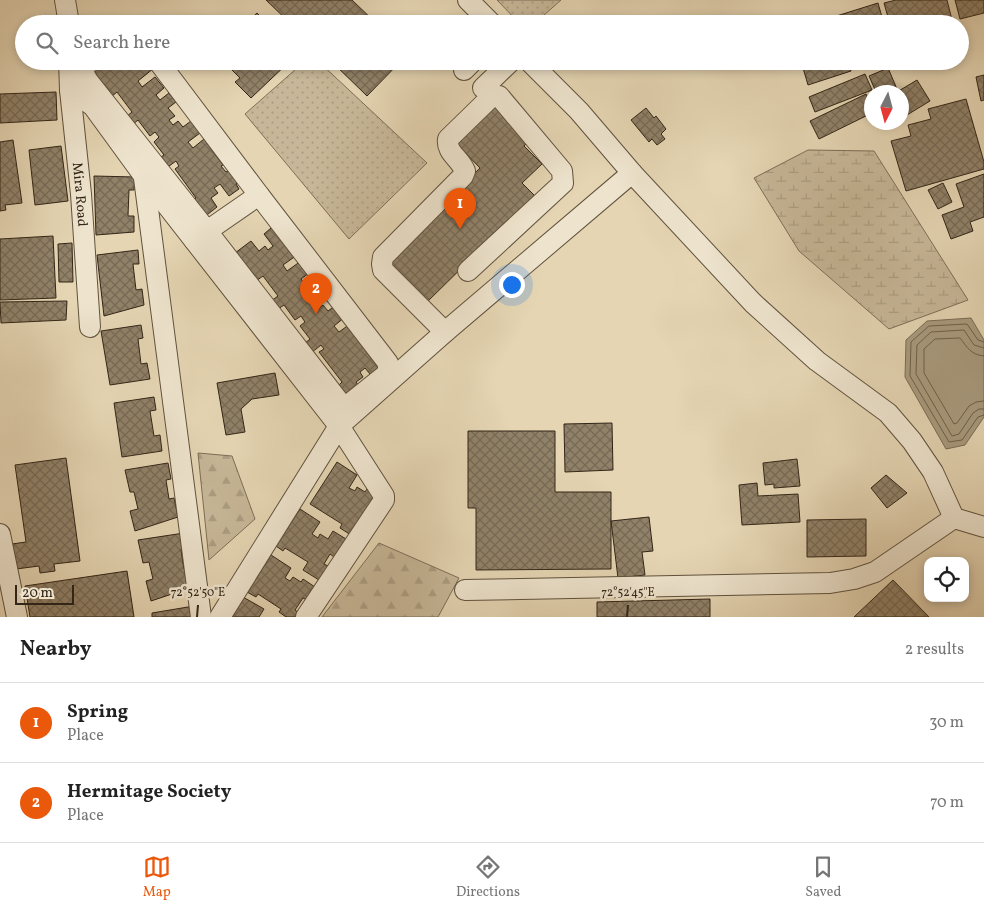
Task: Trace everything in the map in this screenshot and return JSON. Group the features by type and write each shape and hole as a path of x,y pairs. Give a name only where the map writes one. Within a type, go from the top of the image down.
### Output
{"street":[{"path":"65,0 67,15"},
{"path":"468,0 483,15"},
{"name":"Mira Road","path":"69,70 81,194 90,327"},
{"path":"83,70 88,81 339,426 382,491 384,500 306,617"},
{"path":"70,90 93,106 144,176 201,236 341,404 348,405 388,373 388,363 165,70"},
{"path":"483,88 502,70"},
{"path":"538,70 579,111 632,173 753,303 817,361 888,414 912,441 933,472 954,518 984,527"},
{"path":"445,332 384,270 382,264 383,257 462,176 465,171 449,150 447,145 448,139 490,98 499,96 562,172 563,183 468,271"},
{"path":"220,617 339,426 445,332 632,173"},
{"path":"144,176 201,617"},
{"path":"201,236 260,195"},
{"path":"465,590 830,583 854,579 875,572 954,518"},
{"path":"0,534 17,617"}],"green space":[{"path":"497,0 561,0 544,15 511,15"},
{"path":"295,70 328,70 427,163 349,239 245,114"},
{"path":"808,150 874,151 968,300 889,329 799,251 754,178"},
{"path":"198,453 232,456 255,519 209,560"},
{"path":"379,543 459,578 438,617 322,617"}],"water":[{"path":"971,318 984,340 984,417 965,445 946,449 905,377 906,340 927,321"}],"building":[{"path":"266,0 352,0 368,15 282,15"},
{"path":"896,0 947,0 951,15 887,15 884,3"},
{"path":"955,0 984,0 984,13 969,17 969,15 959,15"},
{"path":"878,3 881,15 840,15"},
{"path":"91,70 152,70 138,81 142,87 155,77 164,88 156,95 160,100 169,93 176,102 168,108 175,116 169,120 173,125 178,121 183,127 191,121 200,133 188,142 193,148 204,139 226,172 231,169 240,181 236,184 239,189 229,196 220,184 214,188 218,193 211,198 217,207 203,218 191,202 196,198 175,169 179,166 176,161 165,169 158,159 164,155 154,142 159,137 155,132 150,136 138,120 132,125 126,117 132,112 117,92 111,97"},
{"path":"232,70 281,70 251,98 235,82 240,78"},
{"path":"340,70 392,70 367,96"},
{"path":"804,70 851,70 851,71 808,85"},
{"path":"883,70 889,70 895,85 873,85 869,76"},
{"path":"865,74 870,85 864,85 864,93 815,112 809,97"},
{"path":"984,75 984,100 981,101 976,77"},
{"path":"917,80 930,101 909,114 909,85"},
{"path":"56,92 57,120 0,123 0,94"},
{"path":"864,95 864,117 819,139 810,121"},
{"path":"966,99 984,162 984,169 906,191 891,141 911,136 909,125 931,119 928,109"},
{"path":"497,103 532,138 524,146 542,164 522,183 535,196 426,303 385,262 480,168 456,143"},
{"path":"646,108 654,118 656,116 666,129 661,134 665,139 657,145 652,139 649,142 631,120"},
{"path":"13,140 22,203 5,205 6,210 0,211 0,142"},
{"path":"61,146 68,201 35,205 29,150"},
{"path":"984,174 984,217 970,222 973,231 951,239 942,215 964,207 956,184"},
{"path":"94,176 135,177 134,190 129,190 128,216 134,216 134,232 96,235"},
{"path":"943,183 952,202 938,209 928,190"},
{"path":"277,223 300,253 283,265 287,271 301,261 309,273 301,279 305,284 315,277 322,286 314,292 320,300 315,304 318,309 323,305 328,311 336,305 345,317 334,326 339,332 350,324 385,373 375,380 365,368 360,372 363,377 356,382 363,391 350,400 339,385 342,382 319,352 324,349 321,345 311,353 304,344 310,339 300,326 305,322 301,316 295,320 284,305 278,309 271,301 278,296 263,276 256,281 235,253 251,241 259,251 265,246 268,250 273,246 264,234"},
{"path":"53,236 56,298 0,300 0,239"},
{"path":"72,243 73,282 59,282 58,244"},
{"path":"138,250 139,264 133,264 136,290 142,289 144,305 104,316 97,255"},
{"path":"67,301 66,320 1,323 0,302"},
{"path":"141,325 143,338 138,339 141,364 147,363 150,379 110,385 101,331"},
{"path":"275,373 279,395 252,399 241,409 245,432 226,435 217,383"},
{"path":"154,397 156,410 150,411 154,436 160,435 162,451 122,457 114,403"},
{"path":"612,423 613,470 565,472 564,424"},
{"path":"468,431 555,431 555,492 611,492 611,569 476,570 476,508 468,508"},
{"path":"66,458 80,561 54,564 55,571 40,573 39,566 16,569 12,544 26,542 15,465"},
{"path":"797,459 800,486 774,488 774,484 765,485 763,463"},
{"path":"337,462 357,475 349,488 355,491 357,487 365,492 367,489 380,497 354,537 340,528 342,524 310,504"},
{"path":"168,463 171,479 166,480 169,499 174,498 178,517 135,531 130,511 138,509 134,492 130,492 125,470"},
{"path":"886,475 907,493 887,508 871,488"},
{"path":"757,483 758,496 798,494 800,522 742,525 739,485"},
{"path":"300,509 320,522 312,534 318,538 320,534 328,539 333,531 346,539 334,557 330,554 324,564 328,566 319,580 303,570 308,562 285,548 283,551 276,546"},
{"path":"649,517 653,551 642,552 645,575 618,578 611,521"},
{"path":"866,519 866,556 807,557 807,520"},
{"path":"184,533 186,549 181,550 184,569 189,568 193,587 151,601 146,581 153,579 149,562 143,563 138,540"},
{"path":"271,555 291,568 285,578 290,581 293,577 301,582 303,579 315,587 307,600 303,598 295,610 299,613 296,617 286,617 279,612 281,609 258,594 256,597 247,592"},
{"path":"127,571 134,617 30,617 25,586"},
{"path":"893,580 929,617 854,617"},
{"path":"243,597 264,609 259,617 230,617"},
{"path":"710,599 710,617 597,617 597,602"},
{"path":"194,606 196,617 152,617 152,613"}],"place":[{"name":"Spring","path":"460,229"},
{"name":"Hermitage Society","path":"316,314"}]}
